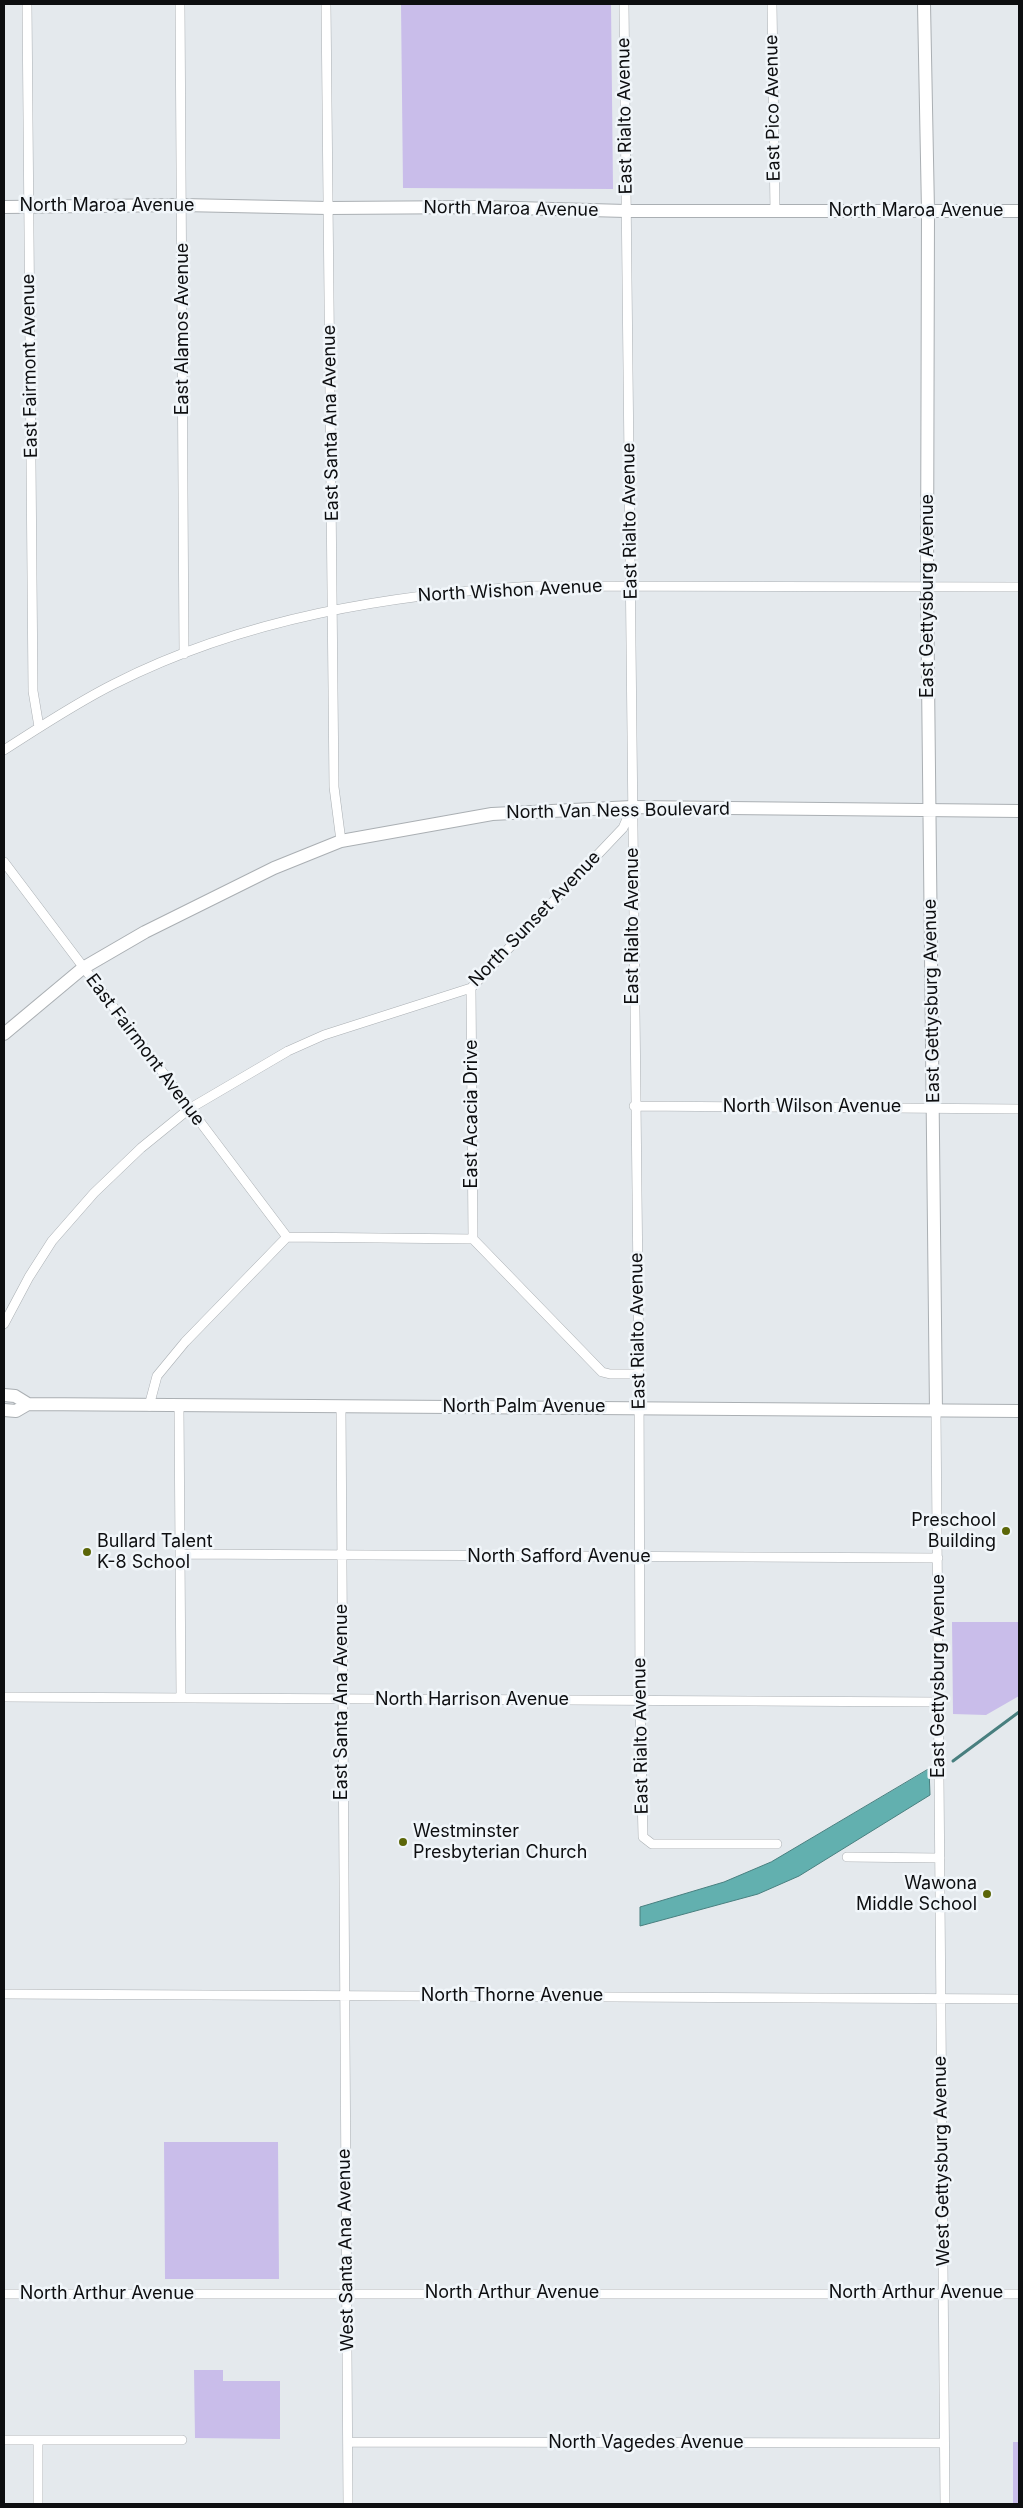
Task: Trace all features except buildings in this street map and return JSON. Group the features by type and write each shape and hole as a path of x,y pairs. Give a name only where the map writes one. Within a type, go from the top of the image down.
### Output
{"street":[{"name":"East Fairmont Avenue","path":"28,4 33,691 39,727"},
{"name":"East Alamos Avenue","path":"180,4 184,654"},
{"name":"East Santa Ana Avenue","path":"326,4 334,787 341,841"},
{"name":"East Rialto Avenue","path":"624,4 631,585 634,1106 639,1374 640,1702 643,1836 652,1844 777,1844"},
{"name":"East Pico Avenue","path":"772,4 775,212"},
{"name":"East Gettysburg Avenue","path":"924,4 928,211 927,587 934,1108 940,1999"},
{"name":"North Maroa Avenue","path":"4,207 480,207 626,211 775,212 1019,211"},
{"name":"North Wishon Avenue","path":"4,750 39,727 114,684 184,654 262,627 333,610 459,590 535,586 1019,587"},
{"name":"North Van Ness Boulevard","path":"4,1034 83,968 205,900 274,868 341,841 492,814 632,807 929,812 1019,811"},
{"name":"North Sunset Avenue","path":"4,1324 40,1259 58,1234 94,1193 141,1148 189,1109 288,1051 324,1035 471,988 623,828 632,807"},
{"name":"East Fairmont Avenue","path":"4,862 189,1109 288,1237"},
{"name":"East Acacia Drive","path":"471,988 473,1240"},
{"name":"North Wilson Avenue","path":"634,1106 1019,1108"},
{"path":"148,1406 152,1390 163,1369 186,1342 288,1237 473,1240 602,1372 610,1374 639,1374"},
{"name":"North Palm Avenue","path":"4,1395 15,1396 28,1404"},
{"name":"North Palm Avenue","path":"4,1410 16,1410 28,1404 178,1407 639,1407 1019,1411"},
{"path":"178,1407 181,1698"},
{"name":"East Santa Ana Avenue","path":"340,1408 344,1996"},
{"name":"North Safford Avenue","path":"180,1554 938,1558"},
{"name":"North Harrison Avenue","path":"4,1697 640,1702 939,1702"},
{"path":"847,1857 940,1858"},
{"name":"North Thorne Avenue","path":"4,1994 1019,1999"},
{"name":"West Santa Ana Avenue","path":"344,1996 348,2504"},
{"name":"West Gettysburg Avenue","path":"940,1999 944,2293 944,2504"},
{"name":"North Arthur Avenue","path":"4,2294 1019,2294"},
{"path":"4,2440 182,2440"},
{"path":"38,2441 38,2504"},
{"name":"North Vagedes Avenue","path":"348,2442 944,2444"}],"shaded area":[{"path":"401,4 611,4 613,189 403,188"},
{"path":"952,1622 1019,1622 1019,1696 986,1715 953,1714"},
{"path":"164,2142 278,2142 279,2279 165,2279"},
{"path":"194,2370 223,2370 223,2381 280,2381 280,2439 195,2438"},
{"path":"1013,2442 1019,2442 1019,2504 1013,2504"}],"water":[{"path":"929,1769 930,1795 799,1876 758,1894 640,1926 640,1907 724,1882 771,1862"}],"waterway":[{"path":"953,1761 1019,1712"}],"place":[{"name":"Preschool Building","path":"1006,1531"},
{"name":"Bullard Talent K-8 School","path":"87,1552"},
{"name":"Westminster Presbyterian Church","path":"403,1842"},
{"name":"Wawona Middle School","path":"987,1894"}]}
